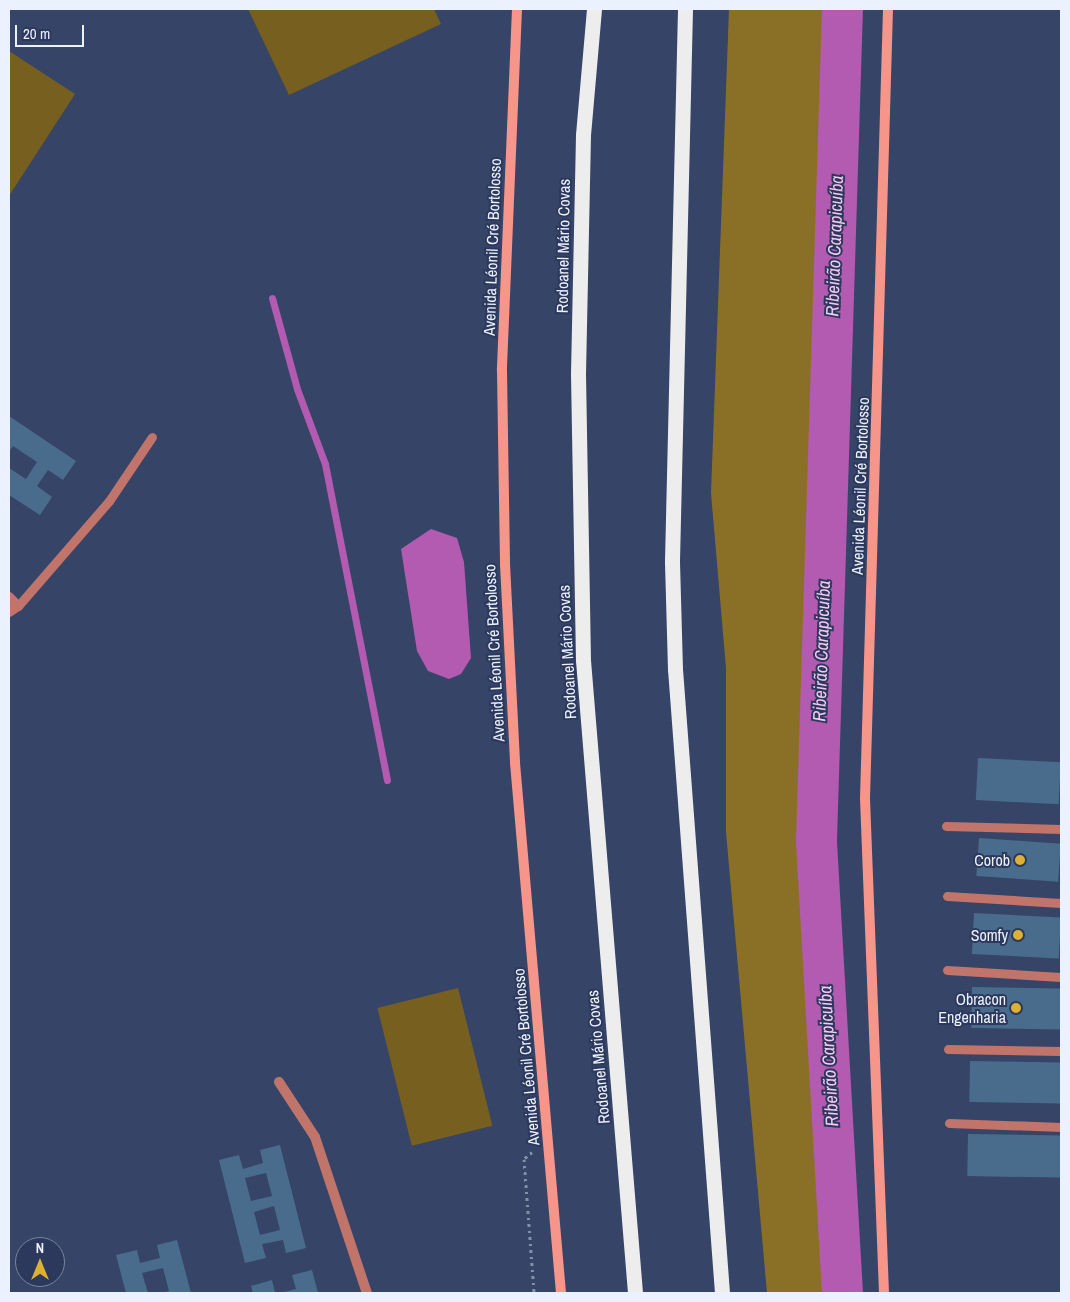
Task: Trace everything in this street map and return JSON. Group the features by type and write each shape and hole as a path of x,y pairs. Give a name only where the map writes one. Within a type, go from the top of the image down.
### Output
{"highway":[{"name":"Rodoanel Mário Covas","path":"594,9 583,135 578,374 583,660 635,1293"},
{"path":"685,9 672,562 675,669 722,1293"}],"main road":[{"name":"Avenida Léonil Cré Bortolosso","path":"517,9 502,371 505,564 515,763 561,1293"},
{"name":"Avenida Léonil Cré Bortolosso","path":"884,1293 865,798 888,9"}],"street":[{"path":"9,597 18,606 9,612"},
{"path":"279,1082 315,1137 366,1293"}],"lane":[{"path":"18,606 109,501 152,436"},
{"path":"946,826 1061,829"},
{"path":"947,896 1061,903"},
{"path":"948,970 1061,977"},
{"path":"948,1049 1061,1051"},
{"path":"949,1123 1061,1126"}],"path":[{"path":"534,1293 524,1159 548,1139"}],"shaded area":[{"path":"248,9 434,9 441,24 289,95"},
{"path":"729,9 829,9 808,611 820,1176 827,1293 767,1293 726,832 726,668 711,493"},
{"path":"9,51 75,94 9,196"},
{"path":"431,529 457,538 464,562 471,658 461,674 449,679 428,671 417,651 401,549"},
{"path":"458,988 492,1126 412,1146 377,1008"}],"building":[{"path":"9,416 76,461 63,480 48,470 37,486 52,497 40,515 9,495 9,468 26,479 37,462 13,446 9,452"},
{"path":"978,758 1061,762 1059,804 976,800"},
{"name":"Corob","path":"979,838 1061,844 1058,882 976,876"},
{"name":"Somfy","path":"974,913 1061,918 1059,958 972,954"},
{"name":"Obracon Engenharia","path":"972,987 1061,989 1060,1030 971,1028"},
{"path":"970,1061 1061,1063 1060,1104 969,1102"},
{"path":"968,1134 1061,1136 1060,1178 967,1176"},
{"path":"280,1145 306,1248 286,1253 283,1240 262,1244 266,1258 245,1263 219,1160 239,1155 243,1169 263,1163 260,1150","holes":["266,1173 272,1196 251,1201 245,1178","274,1206 280,1230 260,1235 254,1212"]},
{"path":"177,1240 191,1293 162,1293 169,1291 163,1268 142,1273 148,1293 126,1293 116,1255 137,1250 140,1263 160,1258 157,1245"},
{"path":"312,1270 318,1293 280,1293 296,1289 292,1275"},
{"path":"272,1280 275,1293 253,1293 251,1286"}],"waterway":[{"name":"Ribeirão Carapicuíba","path":"842,9 816,839 842,1293"},
{"path":"272,298 297,389 325,464 387,780"}],"place":[{"name":"Corob","path":"1020,860"},
{"name":"Somfy","path":"1018,935"},
{"name":"Obracon Engenharia","path":"1016,1008"}]}
